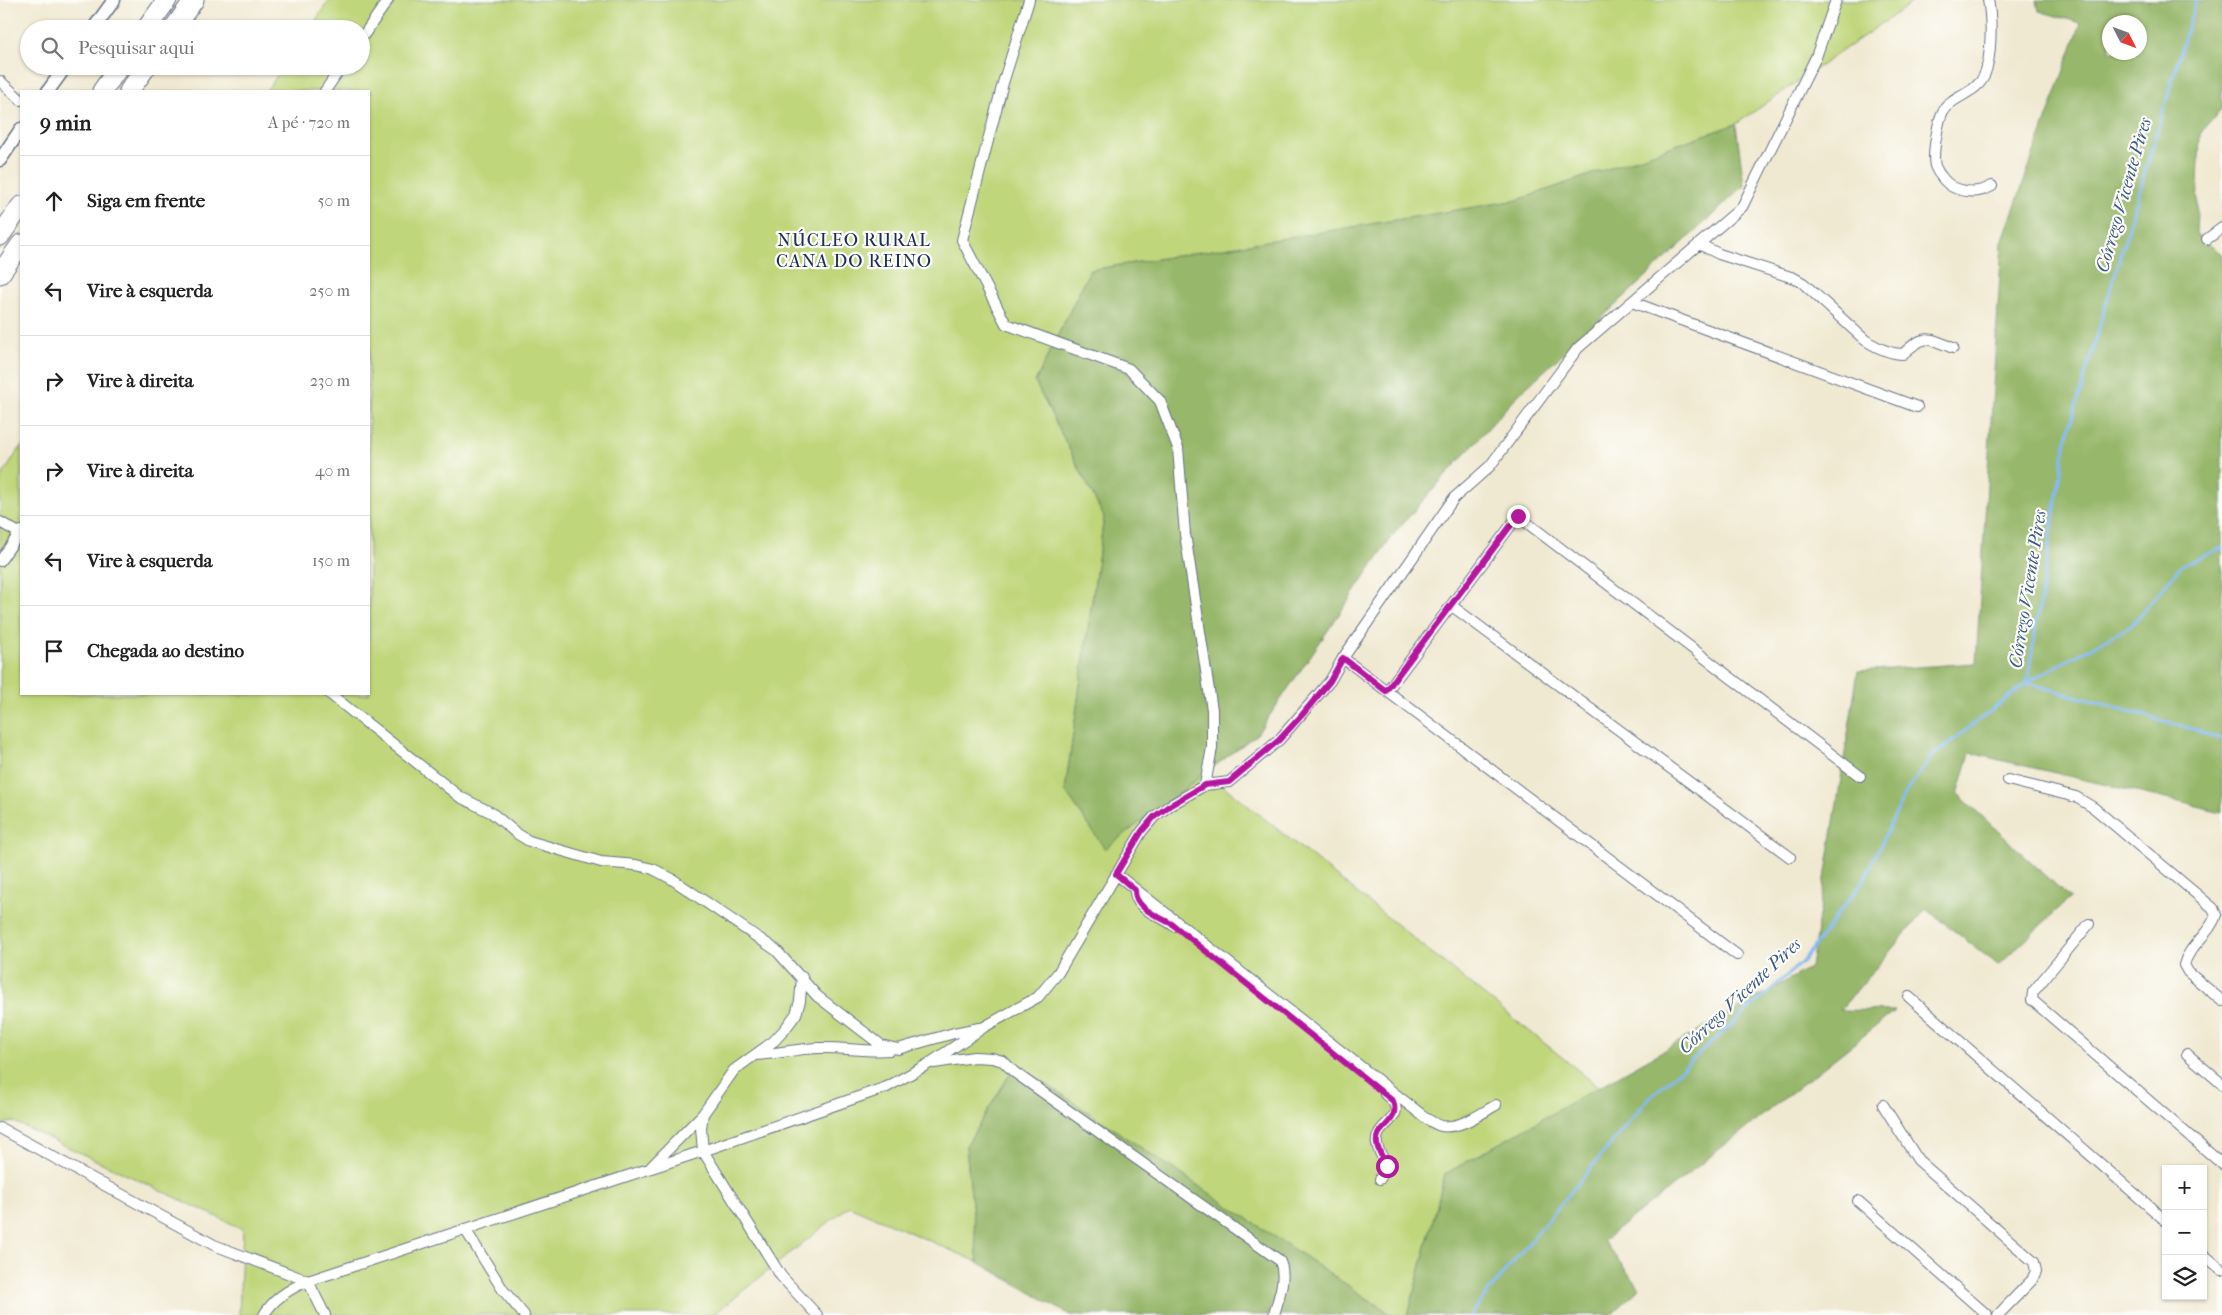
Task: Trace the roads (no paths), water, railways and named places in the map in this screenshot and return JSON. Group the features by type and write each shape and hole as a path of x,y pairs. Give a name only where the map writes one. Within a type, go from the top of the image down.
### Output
{"highway":[{"path":"153,20 167,0"},
{"path":"180,20 194,0"},
{"path":"103,90 114,75"},
{"path":"130,90 141,75"},
{"path":"0,236 20,207"},
{"path":"0,274 20,245"}],"street":[{"path":"100,20 114,0"},
{"path":"370,26 388,0"},
{"path":"1028,0 1003,83 962,240 1006,324 1128,369 1160,401 1178,448 1186,534 1212,710 1212,748 1205,785"},
{"path":"264,1315 267,1309 291,1288 308,1281 703,1151 887,1087 930,1063 984,1026 1038,997 1058,973 1142,831 1154,817 1205,785 1229,782 1279,740 1330,681 1343,658 1454,498 1490,466 1578,348 1742,207 1816,57 1836,0"},
{"path":"1988,0 1991,15 1988,55 1984,76 1975,88 1954,99 1944,108 1940,116 1934,156 1935,166 1943,178 1953,187 1968,192 1980,192 1992,186"},
{"path":"49,90 60,75"},
{"path":"326,90 336,75"},
{"path":"0,82 20,99"},
{"path":"0,160 20,130"},
{"path":"2207,239 2222,228"},
{"path":"1699,244 1719,254 1794,278 1803,283 1865,340 1876,347 1897,354 1903,354 1916,342 1924,338 1953,348"},
{"path":"1632,302 1917,406"},
{"path":"1386,691 1452,606 1518,516 1860,776"},
{"path":"0,522 20,532 0,561"},
{"path":"1452,606 1790,857"},
{"path":"1343,658 1737,955"},
{"path":"331,695 460,796 492,813 529,841 601,862 636,865 653,869 672,879 776,950 817,996 854,1026 881,1045 898,1049"},
{"path":"2008,780 2076,797 2094,808 2213,908 2216,915 2214,922 2186,956 2184,965 2188,972 2222,1001"},
{"path":"1116,874 1427,1119 1440,1126 1456,1125 1474,1118 1496,1105"},
{"path":"1135,890 1135,896 1143,907 1172,924 1393,1101 1396,1109 1394,1116 1380,1133 1377,1140 1377,1146 1387,1166 1380,1179"},
{"path":"2089,924 2033,992 2032,1000 2222,1164"},
{"path":"650,1168 703,1114 734,1070 774,1041 796,1014 800,1001 802,977"},
{"path":"1909,997 2162,1218"},
{"path":"755,1055 814,1048 844,1048 870,1052 898,1049 954,1032 984,1026"},
{"path":"2187,1054 2222,1084"},
{"path":"930,1063 974,1057 1003,1061 1014,1072 1278,1260 1282,1266 1283,1276 1274,1315"},
{"path":"1883,1105 1918,1160 2034,1262 2036,1271 2032,1280 1998,1315"},
{"path":"703,1114 701,1128 703,1151 781,1276 817,1315"},
{"path":"0,1128 214,1245 308,1281 325,1315"},
{"path":"1858,1201 1987,1315"},
{"path":"465,1229 503,1290 524,1315"},
{"path":"2204,1255 2222,1270"}],"waterway":[{"name":"Córrego Vicente Pires","path":"1471,1315 1648,1099 1803,961 1864,880 1905,794 1931,757 2027,683 2066,440 2196,0"},
{"path":"2027,682 2131,626 2181,566 2222,548"},
{"path":"2028,683 2193,729 2222,740"}],"district":[{"name":"NÚCLEO RURAL CANA DO REINO","path":"854,250"}]}
